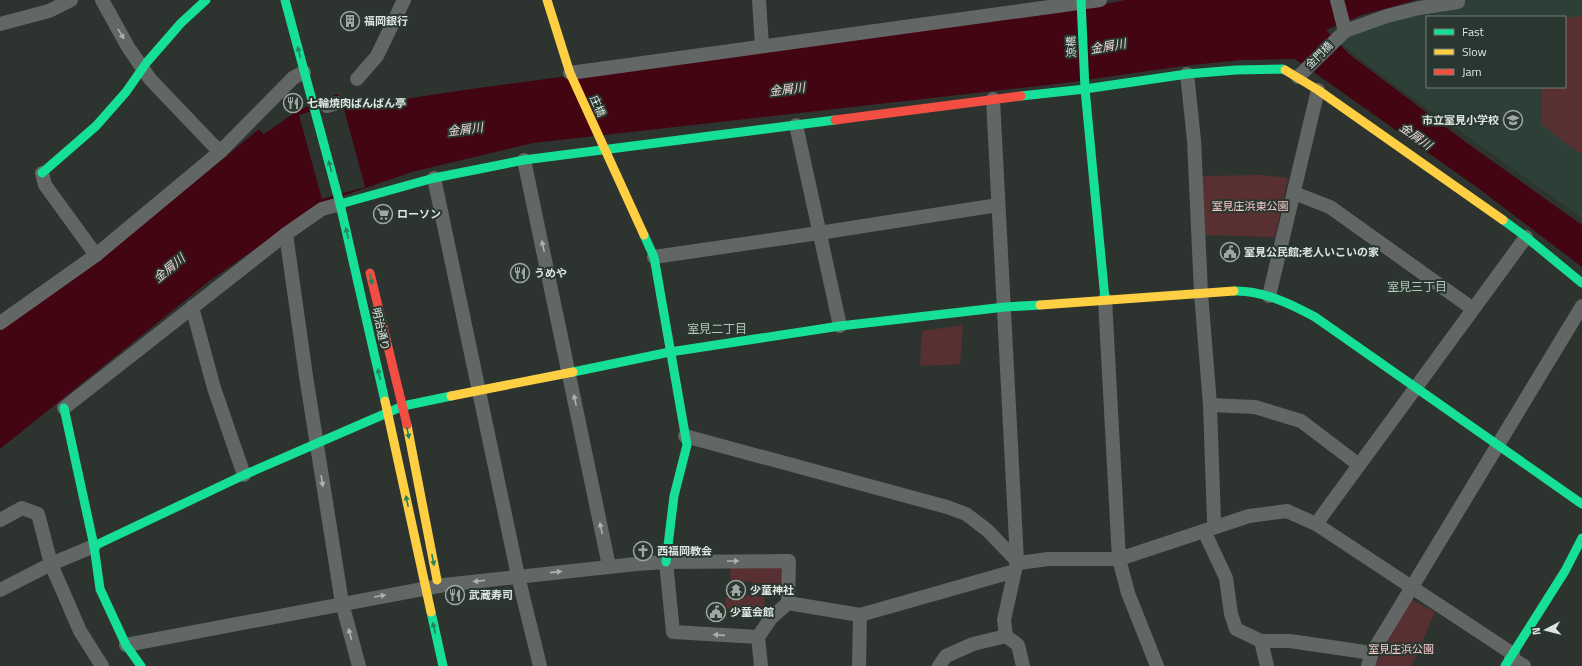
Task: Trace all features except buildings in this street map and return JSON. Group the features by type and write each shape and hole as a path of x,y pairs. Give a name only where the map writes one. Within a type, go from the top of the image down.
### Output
{"street":[{"path":"0,24 49,11 71,0"},
{"path":"102,0 112,20 150,79 213,145 221,151"},
{"path":"96,255 45,185 42,172 96,126 126,92 143,68 181,24 206,0"},
{"name":"明治通り","path":"285,0 304,72 327,107 349,202 388,413 435,589"},
{"path":"357,79 377,56 404,0"},
{"name":"庄橋","path":"547,0 570,73 654,257 687,445 674,496 666,562"},
{"path":"759,0 762,46"},
{"path":"570,73 1100,0"},
{"path":"1337,0 1342,33 1387,16 1419,8 1458,2"},
{"name":"涼橋","path":"1081,2 1085,89 1105,299"},
{"name":"金門橋","path":"1298,77 1342,33"},
{"path":"141,666 126,645 100,589 94,546 64,408 286,234 322,209 434,178 524,160 992,99 1085,89 1187,74 1236,70 1283,69 1318,90 1526,237 1582,283"},
{"path":"0,323 96,255 221,151 293,78 304,72"},
{"path":"1187,74 1194,140 1202,293 1210,405 1214,521 1210,529 1226,578 1231,614 1236,629 1261,641 1290,641 1370,659 1411,587 1582,306"},
{"path":"1269,296 1318,90"},
{"path":"992,99 1005,307 1016,566 1004,620 1006,636 1018,645 1024,666"},
{"path":"796,125 840,326"},
{"path":"524,160 570,372 609,566"},
{"path":"434,178 518,576 540,666"},
{"path":"1294,193 1330,207 1473,309"},
{"path":"654,257 998,205"},
{"path":"286,234 316,442 342,603 357,666"},
{"path":"1316,524 1526,237"},
{"name":"明治通り","path":"367,261 403,406 435,589 442,666"},
{"path":"0,590 51,564 94,546 316,442 403,406 670,352 840,326 1005,307 1202,293 1237,292 1269,296 1292,304 1315,317 1582,504"},
{"path":"1105,299 1119,559 1128,593 1157,666"},
{"path":"192,307 214,388 244,475"},
{"path":"1210,405 1255,407 1301,421 1359,465"},
{"path":"685,436 947,507 966,514 987,530 1016,566"},
{"path":"0,520 22,508 38,514 51,564 80,631 102,666"},
{"path":"788,603 860,615 1016,566 1019,563 1048,559 1119,559 1249,516 1287,511 1316,524 1411,587 1510,660 1524,666"},
{"path":"1510,660 1565,571 1582,538"},
{"path":"126,645 342,603 518,576 609,566 666,562 789,561 788,603 771,618 758,638 761,666"},
{"path":"666,562 673,632 758,638"},
{"path":"859,666 860,615"},
{"path":"939,666 946,656 973,644 1006,636"},
{"path":"1261,641 1267,666"}],"shaded area":[{"name":"市立室見小学校","path":"1434,0 1582,0 1582,218 1389,81 1341,44 1349,24"}],"green space":[{"path":"1582,16 1582,153 1579,153 1542,125 1542,88 1566,88 1566,18"},
{"name":"室見庄浜東公園","path":"1262,175 1288,178 1275,237 1204,235 1201,176"},
{"path":"963,325 960,364 920,366 922,331"},
{"path":"777,565 785,572 782,587 730,579 731,566"},
{"path":"746,595 765,597 764,611 732,613 726,607 725,600 727,597 745,598"},
{"name":"室見庄浜公園","path":"1410,599 1435,612 1413,662 1410,666 1375,666"}],"water":[{"name":"金屑川","path":"1125,0 1416,0 1362,15 1326,30 1349,54 1467,143 1582,225 1582,267 1478,188 1295,59 1241,60 1183,66 1065,83 533,143 412,172 319,204 208,282 0,449 0,330 103,258 259,129 264,134 297,111 337,94 352,107 464,90 1100,5"}],"pier":[{"path":"342,102 365,187 322,199 299,115"}],"traffic: fast":[{"path":"42,173 96,126 126,92 147,62 181,23 206,0"},
{"path":"285,0 340,204 385,401"},
{"path":"1081,0 1085,89 1105,299"},
{"path":"1021,96 1085,89 1187,74 1236,70 1285,70"},
{"path":"340,204 434,178 524,160 835,120"},
{"path":"1503,220 1582,283"},
{"path":"644,235 654,257 687,445 674,496 666,562"},
{"path":"1234,291 1245,291 1266,295 1296,307 1315,317 1582,504"},
{"path":"573,372 670,352 840,326 1005,307 1040,305"},
{"path":"94,546 244,475 403,406 451,396"},
{"path":"64,408 94,546 100,589 126,645 141,666"},
{"path":"1505,666 1565,571 1582,538"},
{"path":"431,612 443,666"}],"traffic: slow":[{"path":"547,0 570,73 644,235"},
{"path":"1285,70 1318,90 1503,220"},
{"path":"1040,305 1234,291"},
{"path":"451,396 573,372"},
{"path":"385,401 431,612"},
{"path":"407,425 437,580"}],"traffic: jam":[{"path":"835,120 1021,96"},
{"path":"370,273 407,425"}],"place":[{"name":"福岡銀行","path":"350,21"},
{"name":"七輪焼肉ばんばん亭","path":"293,103"},
{"name":"市立室見小学校","path":"1513,120"},
{"name":"ローソン","path":"383,214"},
{"name":"室見公民館;老人いこいの家","path":"1230,252"},
{"name":"うめや","path":"520,273"},
{"name":"西福岡教会","path":"643,551"},
{"name":"少童神社","path":"736,590"},
{"name":"武蔵寿司","path":"455,595"},
{"name":"少童会館","path":"716,612"}],"district":[{"name":"室見三丁目","path":"1417,286"},
{"name":"室見二丁目","path":"717,328"}]}
